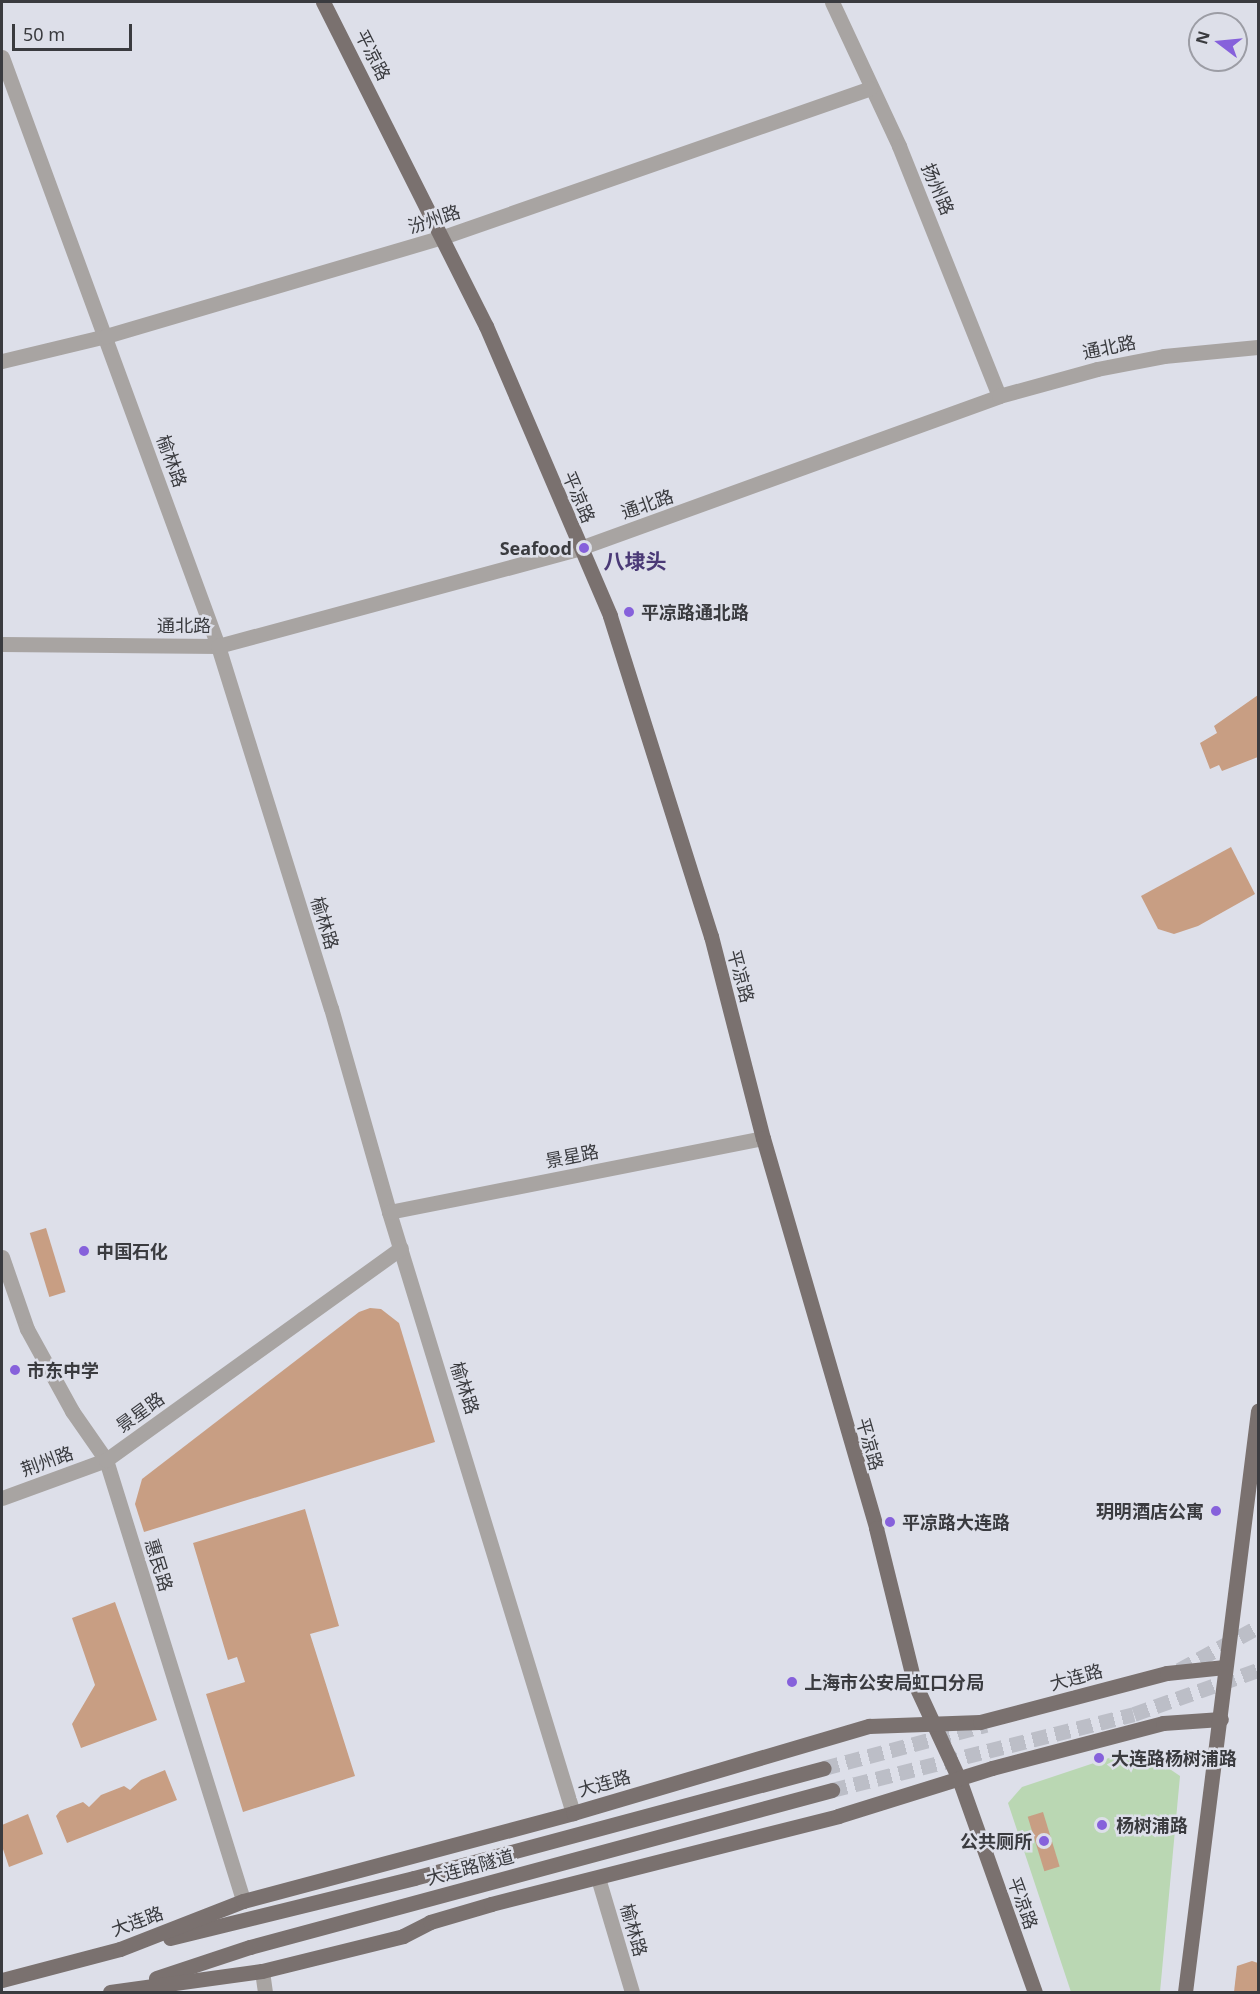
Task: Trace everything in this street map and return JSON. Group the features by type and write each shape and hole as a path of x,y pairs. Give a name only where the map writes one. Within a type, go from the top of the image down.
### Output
{"main road":[{"name":"平凉路","path":"323,2 444,237 486,327 610,616 685,853 763,1138 876,1528 914,1682 959,1779 1035,1992"},
{"path":"1185,1992 1258,1410"},
{"name":"大连路","path":"2,1980 120,1949 243,1901 573,1813 869,1726 933,1726 980,1722 1167,1673 1225,1667"},
{"path":"116,1991 262,1971 403,1936 430,1922 734,1840 838,1816 959,1779 1163,1723 1221,1719"},
{"name":"大连路隧道","path":"120,1949 414,1878 824,1768"},
{"name":"大连路隧道","path":"116,1991 250,1947 832,1790"}],"street":[{"name":"扬州路","path":"832,2 903,156 999,396"},
{"name":"榆林路","path":"2,57 218,646 331,1008 389,1212 573,1813"},
{"name":"汾州路","path":"2,361 106,336 444,237 870,88"},
{"name":"通北路","path":"2,644 218,646 580,548 999,396 1097,369 1164,356 1258,346"},
{"name":"景星路","path":"389,1212 763,1138"},
{"name":"景星路","path":"106,1460 401,1248"},
{"name":"惠民路","path":"2,1257 27,1329 72,1411 106,1460 243,1901"},
{"name":"荆州路","path":"2,1498 106,1460"},
{"name":"榆林路","path":"598,1878 632,1992"},
{"path":"262,1971 265,1992"}],"green space":[{"path":"1139,1748 1180,1776 1160,1992 1071,1992 1008,1803 1022,1787"}],"building":[{"path":"1258,695 1258,757 1222,771 1219,765 1210,769 1200,743 1217,733 1214,726"},
{"path":"1231,847 1255,894 1198,926 1174,934 1158,929 1141,896"},
{"path":"46,1228 66,1292 49,1297 30,1233"},
{"path":"370,1308 381,1309 399,1323 435,1442 144,1532 135,1504 142,1479 359,1312"},
{"path":"305,1509 339,1626 310,1634 355,1776 243,1812 206,1694 245,1682 237,1657 228,1660 193,1543"},
{"path":"115,1602 157,1720 81,1748 72,1724 95,1685 72,1618"},
{"path":"165,1770 177,1800 67,1843 56,1816 60,1811 83,1802 89,1807 101,1795 124,1786 130,1790 141,1780"},
{"name":"公共厕所","path":"1043,1812 1060,1867 1044,1871 1028,1817"},
{"path":"28,1814 43,1854 9,1867 2,1846 2,1825"},
{"path":"1252,1961 1258,1963 1258,1992 1234,1992 1237,1966"}],"tunnel":[{"path":"1179,1670 1258,1627"},
{"path":"832,1790 1134,1714 1258,1670"},
{"path":"824,1768 986,1725"}],"place":[{"name":"Seafood","path":"584,548"},
{"name":"平凉路通北路","path":"629,612"},
{"name":"中国石化","path":"84,1251"},
{"name":"市东中学","path":"15,1370"},
{"name":"玥明酒店公寓","path":"1216,1511"},
{"name":"平凉路大连路","path":"890,1522"},
{"name":"上海市公安局虹口分局","path":"792,1682"},
{"name":"大连路杨树浦路","path":"1099,1758"},
{"name":"杨树浦路","path":"1102,1825"},
{"name":"公共厕所","path":"1044,1841"}],"district":[{"name":"八埭头","path":"635,561"}]}
